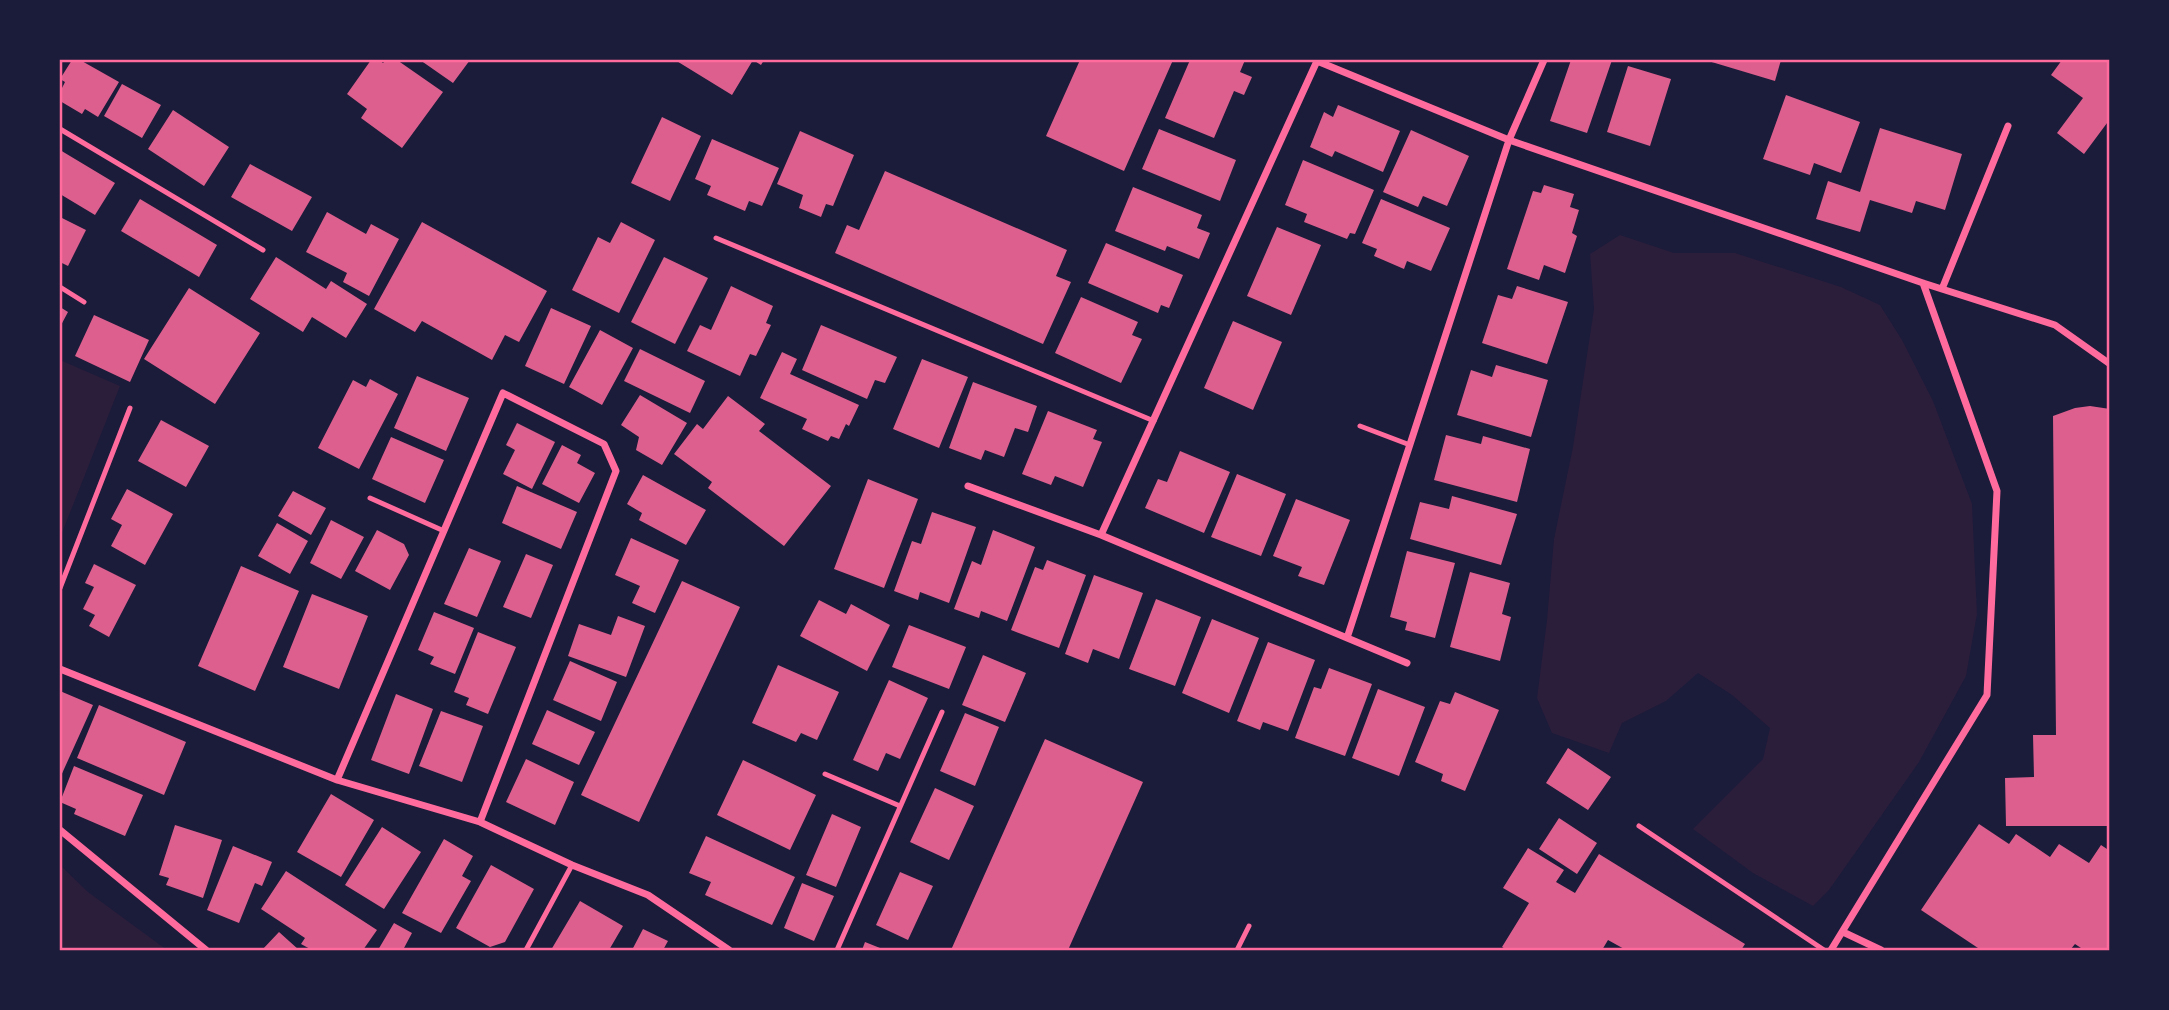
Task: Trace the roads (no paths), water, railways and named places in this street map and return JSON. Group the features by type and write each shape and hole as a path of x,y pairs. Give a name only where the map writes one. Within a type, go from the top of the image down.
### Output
{"street":[{"path":"1347,638 1509,140 1544,60"},
{"path":"1101,535 1317,61 1509,140 1923,284 2055,325 2109,364"},
{"path":"1942,289 2008,126"},
{"path":"1831,950 1987,695 1997,491 1923,284"},
{"path":"337,780 503,393 604,444 616,471 480,821"},
{"path":"968,486 1101,535 1407,663"},
{"path":"60,669 337,780 480,821 572,866 648,895 729,950"},
{"path":"60,830 206,950"},
{"path":"1843,932 1881,950"}],"lane":[{"path":"60,129 263,250"},
{"path":"716,238 1154,421"},
{"path":"60,288 84,302"},
{"path":"60,588 130,408"},
{"path":"1360,426 1410,445"},
{"path":"370,498 444,531"},
{"path":"837,950 942,712"},
{"path":"825,774 900,806"},
{"path":"1639,826 1824,950"},
{"path":"526,950 572,866"},
{"path":"1237,950 1248,926"}]}
